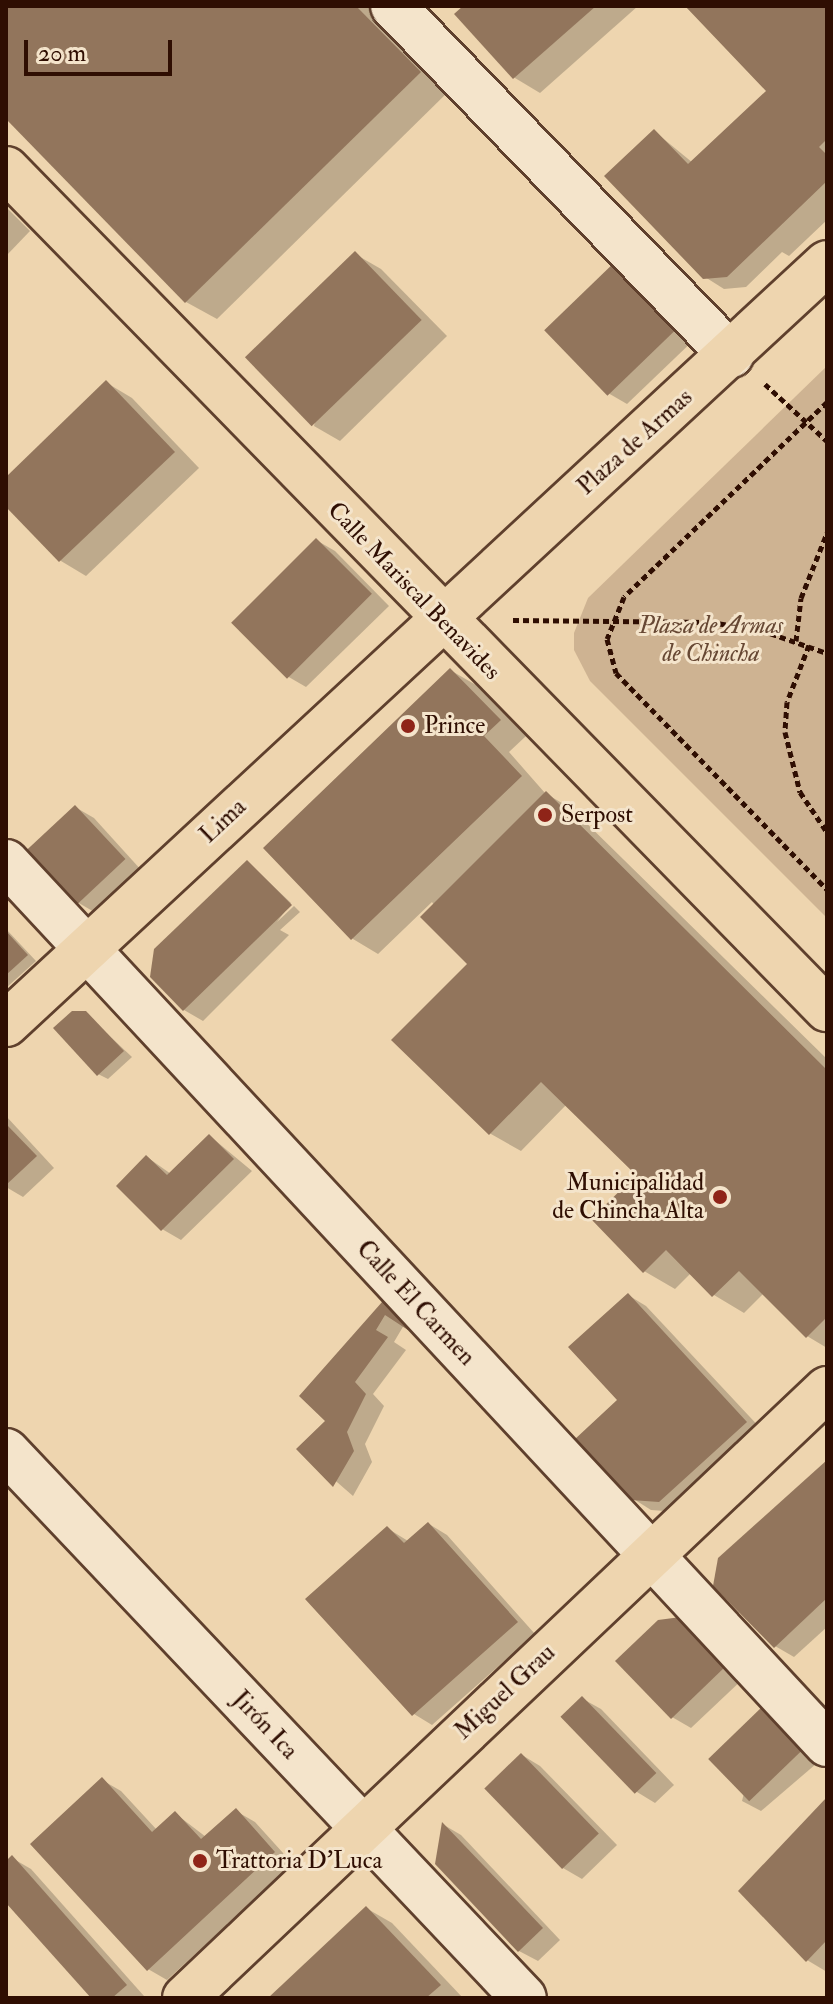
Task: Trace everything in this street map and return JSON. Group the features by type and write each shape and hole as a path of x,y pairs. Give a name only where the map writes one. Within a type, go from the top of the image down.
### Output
{"main road":[{"name":"Calle Mariscal Benavides","path":"6,169 439,618 827,1009"},
{"name":"Plaza de Armas","path":"439,618 731,355 827,263"},
{"name":"Lima","path":"6,1024 439,618"},
{"name":"Miguel Grau","path":"185,1998 361,1827 827,1389"}],"street":[{"path":"393,6 731,355"},
{"name":"Calle El Carmen","path":"6,862 84,951 827,1744"},
{"name":"Jirón Ica","path":"6,1451 524,1998"}],"path":[{"path":"731,355 827,441"},
{"path":"827,402 624,597 610,624 607,639 616,673 827,889"},
{"path":"796,641 801,598 827,533"},
{"path":"439,618 610,624 710,622 796,641 827,653"},
{"path":"809,645 787,702 785,732 800,792 827,832"}],"green space":[{"name":"Plaza de Armas de Chincha","path":"827,366 827,918 590,681 574,650 574,633 588,598"}],"building":[{"path":"6,6 356,6 421,72 185,303 6,119"},
{"path":"463,6 596,6 513,79 454,14"},
{"path":"685,6 827,6 827,139 819,147 827,155 827,181 727,277 703,279 604,176 654,129 688,164 766,91"},
{"path":"355,251 422,320 312,426 245,357"},
{"path":"619,258 682,323 607,396 544,330"},
{"path":"106,380 175,452 59,562 6,507 6,477"},
{"path":"316,538 372,594 287,679 231,623"},
{"path":"450,668 501,720 484,736 522,776 351,940 263,848"},
{"path":"546,791 827,1070 827,1317 806,1338 739,1271 712,1297 666,1250 643,1273 591,1219 636,1175 541,1082 489,1135 391,1040 467,964 420,917"},
{"path":"75,805 125,859 77,904 27,850"},
{"path":"247,860 292,905 183,1011 150,977 154,949"},
{"path":"6,931 28,955 6,975"},
{"path":"72,1011 86,1011 124,1051 97,1076 53,1028"},
{"path":"6,1124 37,1156 6,1185"},
{"path":"209,1134 234,1159 161,1231 116,1186 146,1155 167,1175"},
{"path":"390,1293 414,1317 408,1330 385,1315 376,1330 388,1337 355,1382 366,1394 347,1432 354,1451 333,1487 296,1449 325,1421 299,1396"},
{"path":"628,1293 747,1422 659,1502 631,1500 574,1440 617,1400 568,1347"},
{"path":"827,1460 827,1598 774,1648 713,1586 718,1558"},
{"path":"428,1522 518,1622 412,1716 305,1599 387,1526 404,1543"},
{"path":"681,1617 727,1665 671,1719 615,1661 658,1620"},
{"path":"582,1696 656,1773 635,1794 560,1717"},
{"path":"765,1704 806,1746 749,1801 708,1759"},
{"path":"521,1753 599,1834 562,1869 484,1788"},
{"path":"102,1777 152,1832 175,1811 201,1839 236,1808 275,1852 147,1971 30,1844"},
{"path":"827,1797 827,1940 806,1962 738,1891"},
{"path":"442,1822 543,1928 518,1952 435,1864"},
{"path":"12,1855 127,1985 112,1998 91,1998 6,1903 6,1861"},
{"path":"366,1906 441,1985 426,1998 268,1998"}],"place":[{"name":"Prince","path":"408,726"},
{"name":"Serpost","path":"545,815"},
{"name":"Municipalidad de Chincha Alta","path":"720,1197"},
{"name":"Trattoria D'Luca","path":"200,1861"}]}
